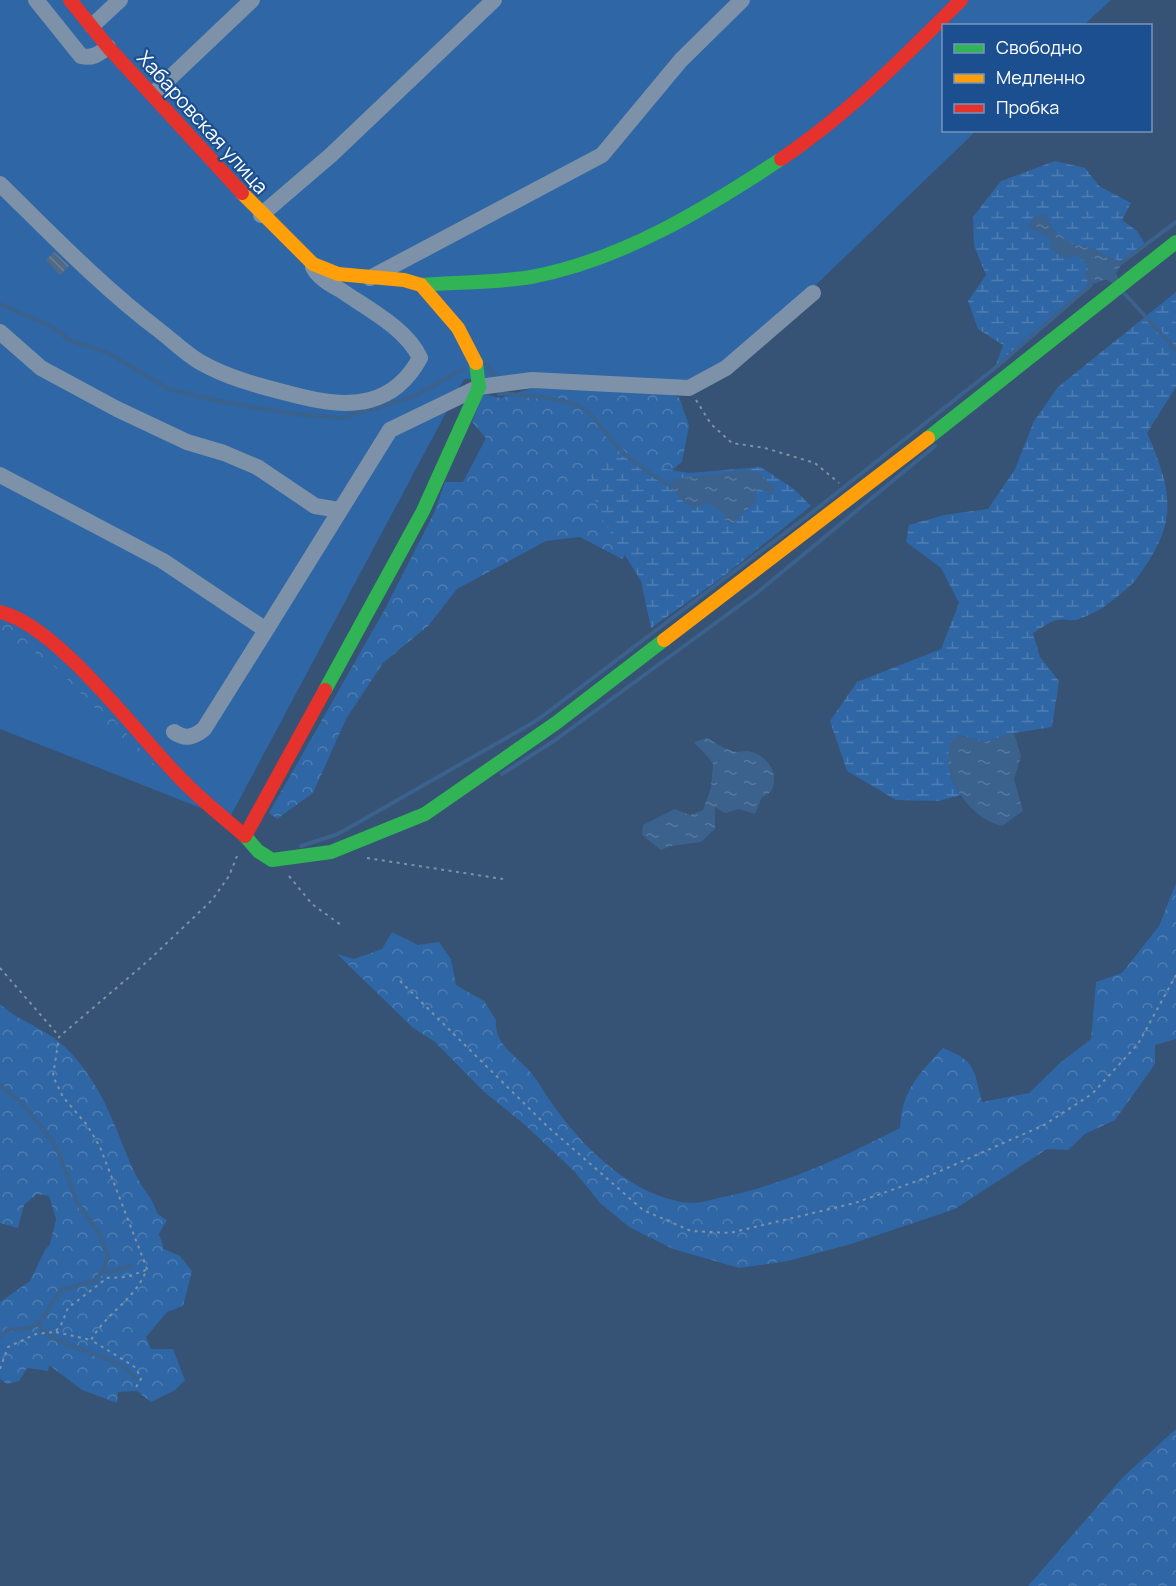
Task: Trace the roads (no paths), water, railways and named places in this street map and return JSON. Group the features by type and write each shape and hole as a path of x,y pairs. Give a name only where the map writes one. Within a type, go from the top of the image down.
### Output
{"street":[{"path":"36,0 81,56 88,58 98,55 108,47"},
{"name":"Хабаровская улица","path":"70,0 108,47 261,215 313,264"},
{"path":"92,26 120,0"},
{"path":"153,94 252,0"},
{"path":"261,215 331,155 494,0"},
{"path":"369,278 602,155 681,60 742,0"},
{"path":"313,264 338,274 404,280 421,285 530,277 610,256 728,194 811,139 887,74 961,0"},
{"path":"0,184 121,301 200,362 248,382 323,402 355,405 387,395 411,375 420,358 416,348 398,331 327,281 314,270 313,264"},
{"path":"0,612 17,616 62,650 181,780 245,836 258,851 272,860 331,852 425,814 556,723 849,498 1176,242"},
{"path":"245,836 423,511 479,387 476,363 458,328 421,285"},
{"path":"174,732 187,738 204,729 390,430 479,387 532,380 689,388 726,368 813,293"},
{"path":"0,332 41,368 117,409 187,442 224,453 257,467 315,506 339,510"},
{"path":"0,475 163,561 266,630"}],"water":[{"path":"1046,214 1053,229 1071,244 1090,248 1123,262 1116,273 1119,288 1106,279 1089,285 1085,275 1087,264 1078,256 1063,258 1051,249 1049,237 1028,228 1033,217"},
{"path":"747,470 759,473 776,489 772,494 758,489 753,496 757,500 732,524 726,522 724,514 708,503 696,507 686,504 671,486 674,479"},
{"path":"1014,733 1021,756 1014,779 1023,811 1002,826 984,819 962,797 952,779 948,767 948,756 950,742 959,735 985,742"},
{"path":"707,738 729,750 750,751 764,759 773,770 773,788 770,793 762,797 755,814 739,809 725,813 715,807 715,829 701,842 671,846 661,850 642,835 643,825 675,809 690,815 703,810 711,788 713,763 694,742"}],"waterway":[{"path":"1121,263 1176,222"},
{"path":"301,846 338,834 536,721 810,514 995,368 1091,285"},
{"path":"1124,293 1176,350"},
{"path":"0,304 50,326 72,341 108,353 169,389 218,401 294,414 343,418 415,396 463,369"},
{"path":"486,364 496,378"},
{"path":"499,394 550,399 582,408 625,454 671,486"},
{"path":"502,774 554,741 758,592 935,446"},
{"path":"0,1085 23,1104 56,1146 77,1202 99,1233 108,1256 104,1269 95,1281 61,1290 37,1324 30,1328 8,1329 0,1337"},
{"path":"102,1271 110,1272 131,1266"},
{"path":"38,1324 56,1339 114,1362 135,1378"}]}
